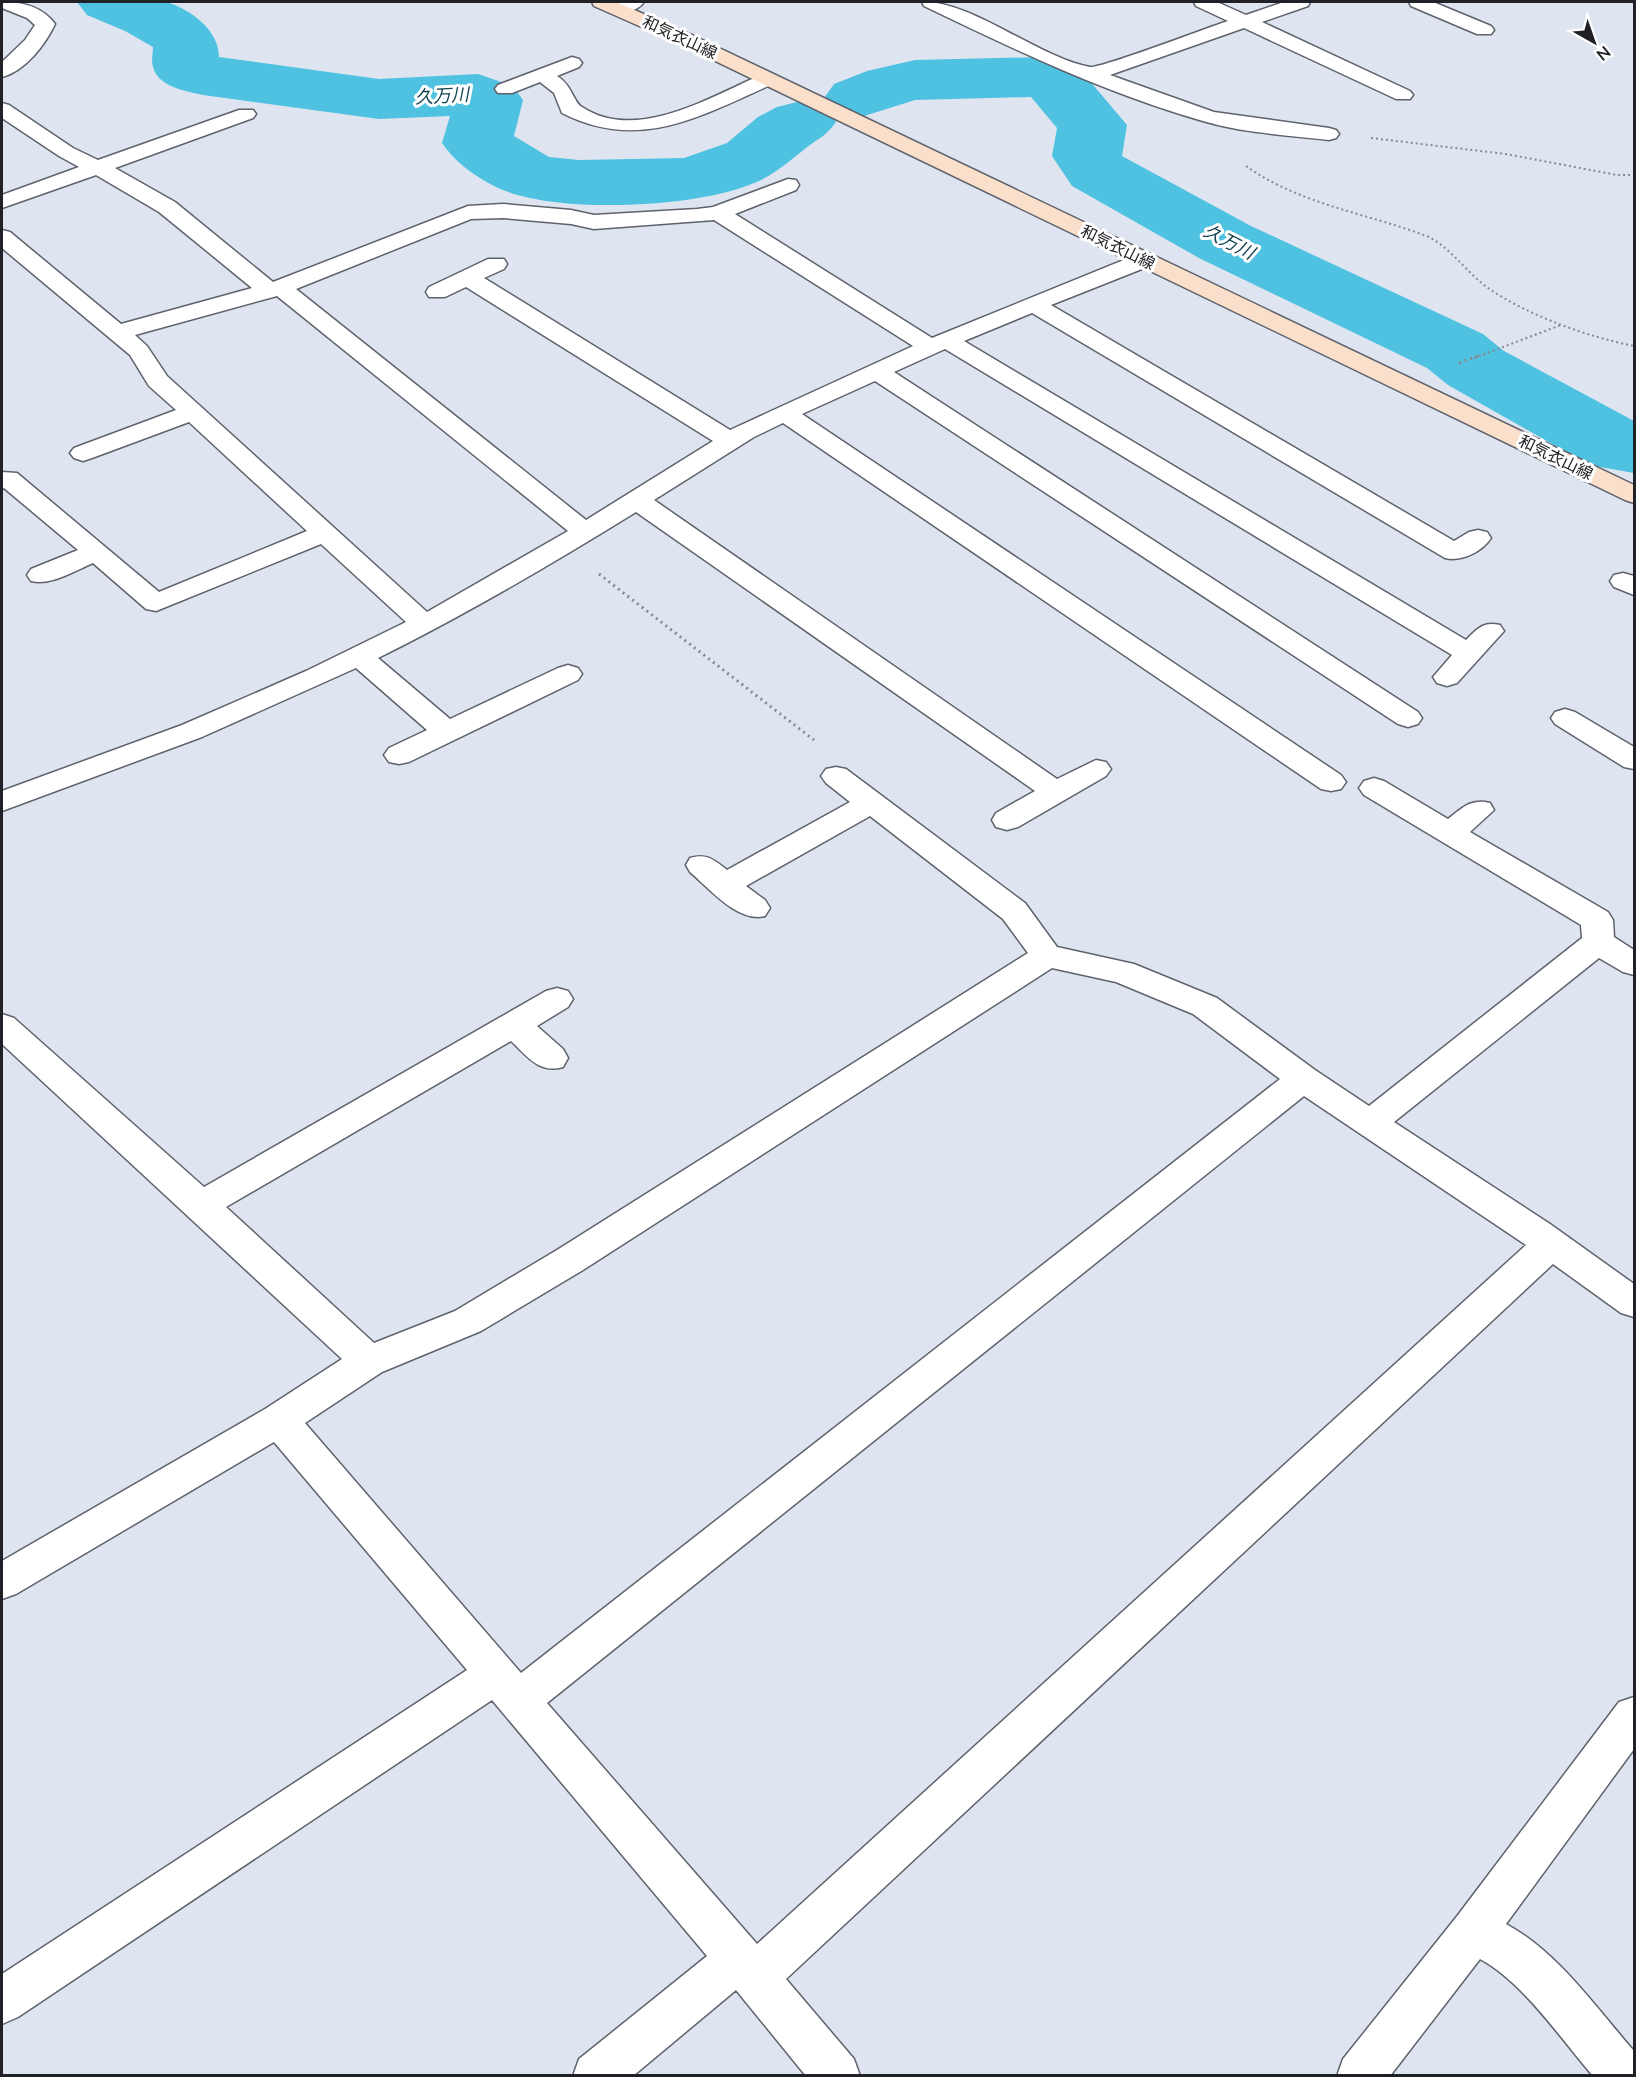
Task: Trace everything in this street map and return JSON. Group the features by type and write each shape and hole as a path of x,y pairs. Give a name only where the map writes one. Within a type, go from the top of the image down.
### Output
{"main road":[{"name":"和気衣山線","path":"618,4 768,79 1635,495"}],"street":[{"path":"2,2 34,14 45,24 27,49 14,63 2,71"},
{"path":"932,2 1050,59 1210,117 1252,125 1329,134"},
{"path":"1203,2 1403,95"},
{"path":"1091,75 1301,2"},
{"path":"1418,2 1484,30"},
{"path":"505,89 572,63"},
{"path":"540,75 557,83 567,94 569,109 584,120 613,125 650,125 675,118 768,79"},
{"path":"2,109 96,168 134,186 167,207 586,532"},
{"path":"2,202 246,114"},
{"path":"117,333 275,289 468,213 503,211 571,217 594,222 698,216 718,213 788,185"},
{"path":"718,213 1469,654"},
{"path":"2,237 139,351 158,381 424,624"},
{"path":"2,801 192,731 359,656 424,624 563,546 730,441 784,413 938,344 1144,260"},
{"path":"437,292 496,264"},
{"path":"467,278 730,441"},
{"path":"1033,304 1454,552 1478,538"},
{"path":"876,371 1408,718"},
{"path":"83,453 193,412"},
{"path":"784,413 1331,782"},
{"path":"2,481 8,478 156,603 324,533"},
{"path":"636,500 1056,792"},
{"path":"40,575 96,552"},
{"path":"1447,677 1490,632"},
{"path":"359,656 447,732"},
{"path":"399,755 568,674"},
{"path":"1565,718 1635,760"},
{"path":"1006,820 1096,769"},
{"path":"836,776 1014,911 1047,956 1123,972 1205,1006 1303,1079 1551,1244 1635,1303"},
{"path":"1374,788 1597,920 1598,942"},
{"path":"725,884 871,803"},
{"path":"1449,833 1479,810"},
{"path":"701,865 754,908"},
{"path":"1598,942 1635,964"},
{"path":"1370,1123 1598,942"},
{"path":"2,1581 279,1420 369,1361 478,1315 580,1254 1047,956"},
{"path":"201,1204 557,999"},
{"path":"514,1024 551,1058"},
{"path":"2,1026 201,1204 369,1361"},
{"path":"2,2001 508,1687 1303,1079"},
{"path":"596,2076 747,1968 1551,1244"},
{"path":"279,1420 837,2076"},
{"path":"1360,2076 1474,1930 1635,1716"},
{"path":"1474,1930 1509,1950 1538,1978 1625,2076"}],"path":[{"path":"1329,134 1506,154 1617,176 1635,175"},
{"path":"1240,161 1252,171 1312,200 1427,236 1448,246 1487,287 1562,325 1600,340 1635,346"},
{"path":"1403,384 1562,325"},
{"path":"563,546 825,749 836,776"}],"waterway":[{"name":"久万川","path":"109,2 148,18 176,33 185,45 186,67 203,75 379,99 478,94 489,100 477,143 519,171 539,178 579,182 684,180 722,171 752,158 783,132 801,122"},
{"name":"久万川","path":"858,98 891,85 915,80 1045,77 1065,93 1092,125 1087,156 1097,171 1225,242 1455,351 1476,368 1619,447 1634,448"}]}
